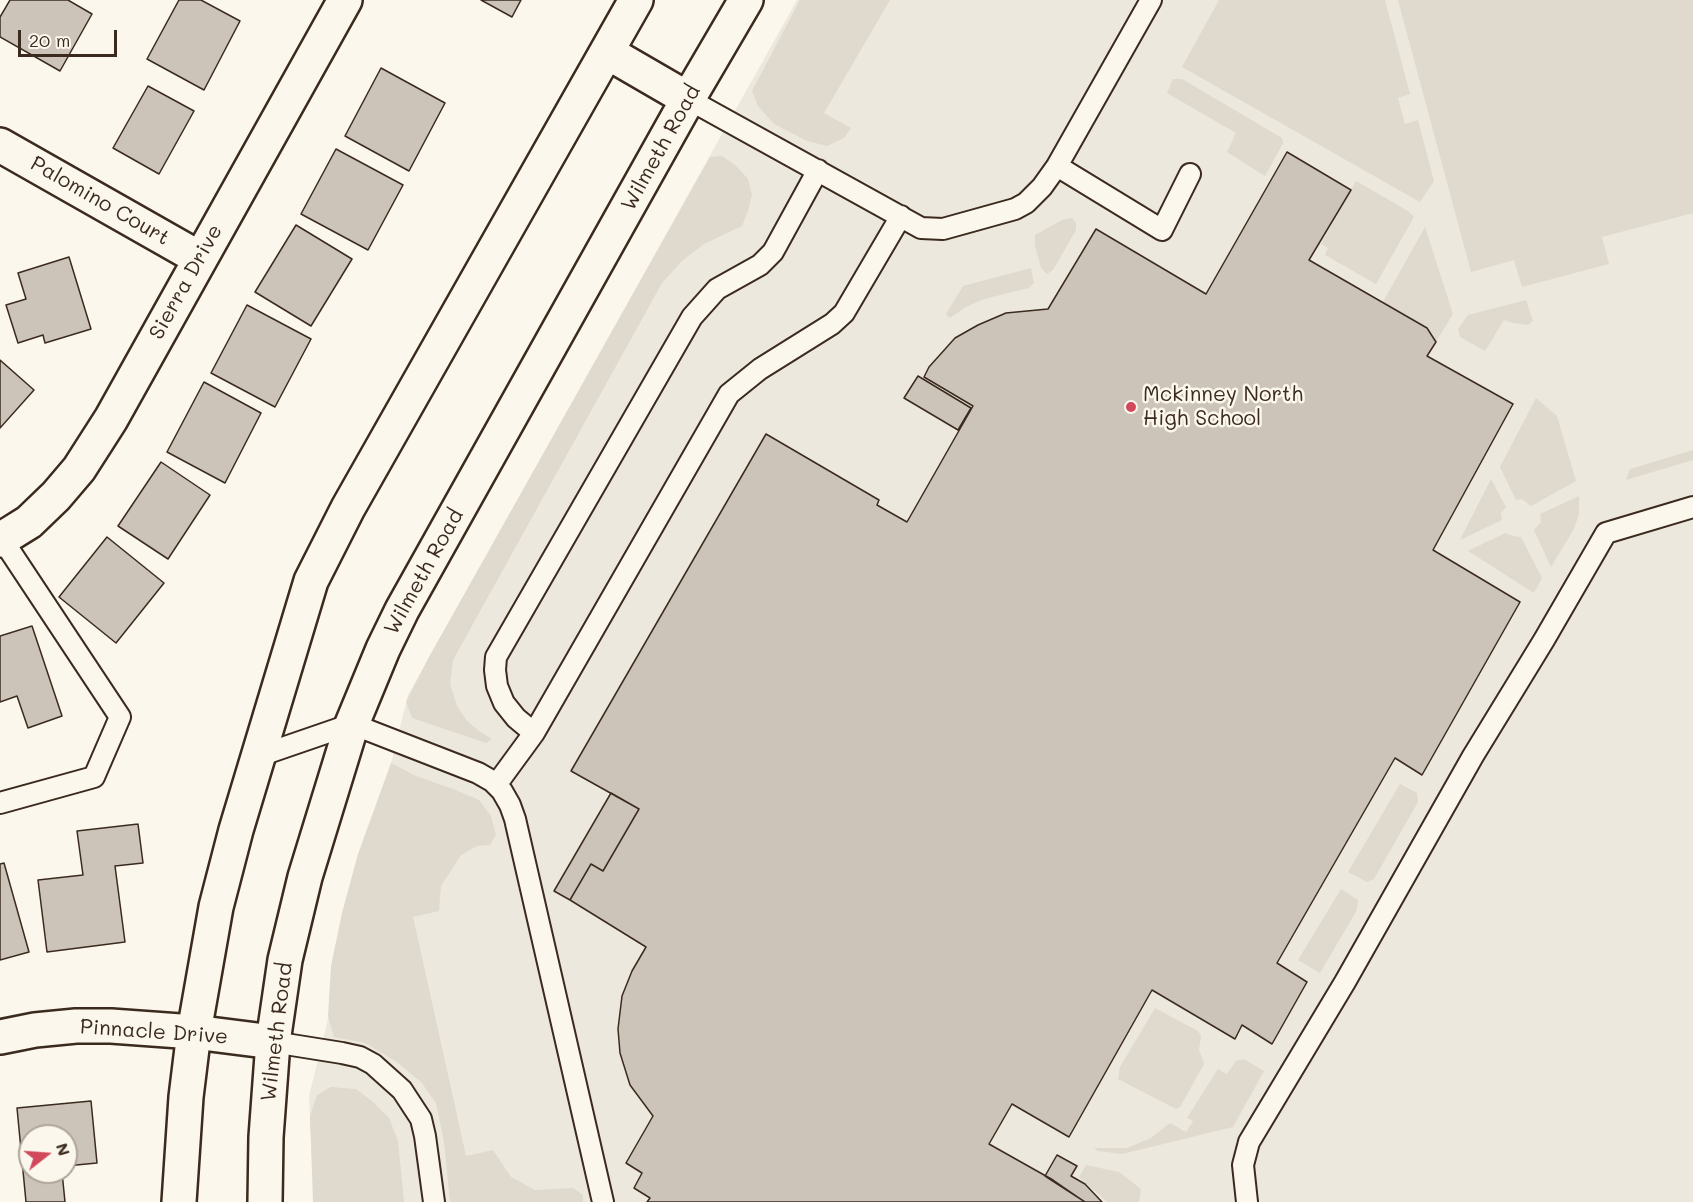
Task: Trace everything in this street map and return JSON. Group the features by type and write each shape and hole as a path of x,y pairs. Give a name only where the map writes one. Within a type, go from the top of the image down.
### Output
{"main road":[{"name":"Sierra Drive","path":"1,540 29,522 57,496 79,469 111,419 345,0"},
{"path":"179,1202 185,1109 194,1032 216,907 236,830 315,572 348,508 636,0"},
{"name":"Wilmeth Road","path":"265,1202 266,1137 273,1042 285,960 305,877 352,724 382,649 688,99 746,0"},
{"path":"607,52 688,99"},
{"name":"Palomino Court","path":"0,145 199,258"},
{"name":"Pinnacle Drive","path":"0,1037 35,1030 76,1026 111,1026 194,1032 273,1042"}],"lane":[{"path":"688,99 921,228 943,229 1015,209 1026,203 1042,187 1057,166 1151,0"},
{"path":"1057,166 1162,230 1190,174"},
{"path":"534,733 516,718 504,703 497,686 496,657 692,317 717,289 760,265 773,252 818,170"},
{"path":"496,786 534,733 729,394 760,369 832,324 844,313 901,216"},
{"path":"1247,1202 1243,1165 1249,1142 1345,982 1473,756 1606,533 1693,507"},
{"path":"0,802 94,777 120,717 1,540"},
{"path":"259,756 352,724 478,773 496,786 510,805 515,819 603,1202"},
{"path":"273,1042 360,1058 373,1064 402,1090 421,1119 434,1202"}],"shaded area":[{"name":"Mckinney North High School","path":"797,0 1693,0 1693,1202 314,1202 309,1096 408,695"},
{"path":"800,0 890,0 824,113 851,128 844,138 827,146 807,141 774,124 758,106 752,91"},
{"path":"1219,0 1385,0 1410,94 1398,98 1405,124 1418,120 1434,181 1420,202 1182,67"},
{"path":"1398,0 1693,0 1693,213 1602,237 1609,264 1522,287 1514,260 1471,272"},
{"path":"1173,79 1182,79 1282,138 1283,143 1265,176 1227,152 1236,133 1167,93"},
{"path":"722,156 735,165 748,179 752,195 742,226 704,244 682,261 662,283 453,660 450,684 457,706 467,721 492,739 486,743 412,718 406,702 429,657 710,157"},
{"path":"1356,181 1408,211 1414,217 1376,284 1325,255 1328,248 1321,244"},
{"path":"1072,218 1076,223 1076,230 1053,270 1047,274 1041,268 1035,246 1035,235 1062,220"},
{"path":"1425,227 1453,314 1436,342 1427,328 1383,302"},
{"path":"1031,268 1034,283 1029,288 984,299 964,308 950,318 946,314 963,286"},
{"path":"1526,300 1533,321 1528,325 1504,320 1485,351 1460,337 1458,329 1468,315"},
{"path":"1536,398 1557,416 1576,481 1531,506 1522,499 1516,500 1500,467"},
{"path":"1693,450 1693,460 1626,480 1630,469"},
{"path":"1491,479 1506,507 1501,513 1502,520 1460,540"},
{"path":"1579,496 1579,514 1574,529 1551,567 1534,530 1541,522 1540,514"},
{"path":"1505,533 1521,537 1542,578 1534,593 1468,551"},
{"path":"391,763 416,776 479,800 491,816 496,835 490,845 477,846 461,855 441,886 439,911 413,917 466,1156 493,1150 511,1177 535,1190 573,1188 583,1195 583,1202 450,1202 444,1142 436,1103 421,1082 397,1062 365,1043 334,1037 328,1016 331,966 342,913 358,854"},
{"path":"1400,784 1417,793 1418,802 1374,879 1367,882 1348,872"},
{"path":"1341,889 1358,900 1357,910 1320,973 1298,960"},
{"path":"1155,1008 1198,1031 1201,1036 1199,1050 1204,1064 1180,1107 1176,1109 1118,1079 1120,1067"},
{"path":"1244,1059 1264,1071 1233,1127 1122,1154 1098,1151 1094,1148 1127,1148 1151,1138 1170,1123 1186,1132 1193,1121 1187,1118 1218,1069 1227,1074 1236,1061"},
{"path":"331,1087 356,1089 389,1118 398,1141 404,1202 313,1202 310,1116 317,1095"},
{"path":"1086,1165 1119,1172 1141,1189 1139,1202 1107,1202 1079,1177"}],"building":[{"path":"10,0 68,0 92,14 60,71 0,37 0,17"},
{"path":"179,0 201,0 240,21 204,90 147,59"},
{"path":"481,0 521,0 512,17"},
{"path":"381,68 445,103 409,171 345,136"},
{"path":"148,86 194,111 159,174 113,148"},
{"path":"336,149 403,185 368,250 301,214"},
{"path":"1287,152 1351,190 1309,260 1427,328 1436,342 1427,356 1513,404 1433,550 1520,602 1422,775 1395,758 1277,963 1307,982 1272,1044 1242,1025 1235,1039 1152,990 1069,1137 1012,1104 989,1144 1053,1180 1085,1202 647,1202 650,1198 634,1188 642,1173 626,1163 653,1116 630,1085 620,1053 618,1029 622,996 632,971 646,947 570,900 591,864 603,871 639,809 571,771 766,434 879,500 877,505 907,522 973,406 924,377 929,367 955,338 1006,313 1048,309 1096,229 1206,294"},
{"path":"296,225 352,259 311,326 255,292"},
{"path":"69,257 91,329 45,343 43,335 18,343 6,305 26,299 18,273"},
{"path":"247,305 311,339 275,407 211,373"},
{"path":"0,360 34,390 0,428"},
{"path":"918,376 971,408 958,430 904,398"},
{"path":"204,382 261,413 225,483 167,452"},
{"path":"161,462 210,495 168,559 118,526"},
{"path":"107,537 164,583 116,643 59,597"},
{"path":"32,626 62,716 28,728 17,696 0,702 0,636"},
{"path":"611,793 639,809 603,871 591,864 570,900 554,891"},
{"path":"138,824 143,863 115,866 125,942 47,952 38,880 83,875 77,831"},
{"path":"4,863 29,952 0,960 0,864"},
{"path":"91,1101 97,1163 78,1165 78,1124 19,1124 17,1108"},
{"path":"1057,1155 1077,1166 1071,1176 1085,1184 1102,1202 1085,1202 1045,1176"},
{"path":"24,1184 63,1184 65,1202 26,1202"}],"place":[{"name":"Mckinney North High School","path":"1131,407"}]}
